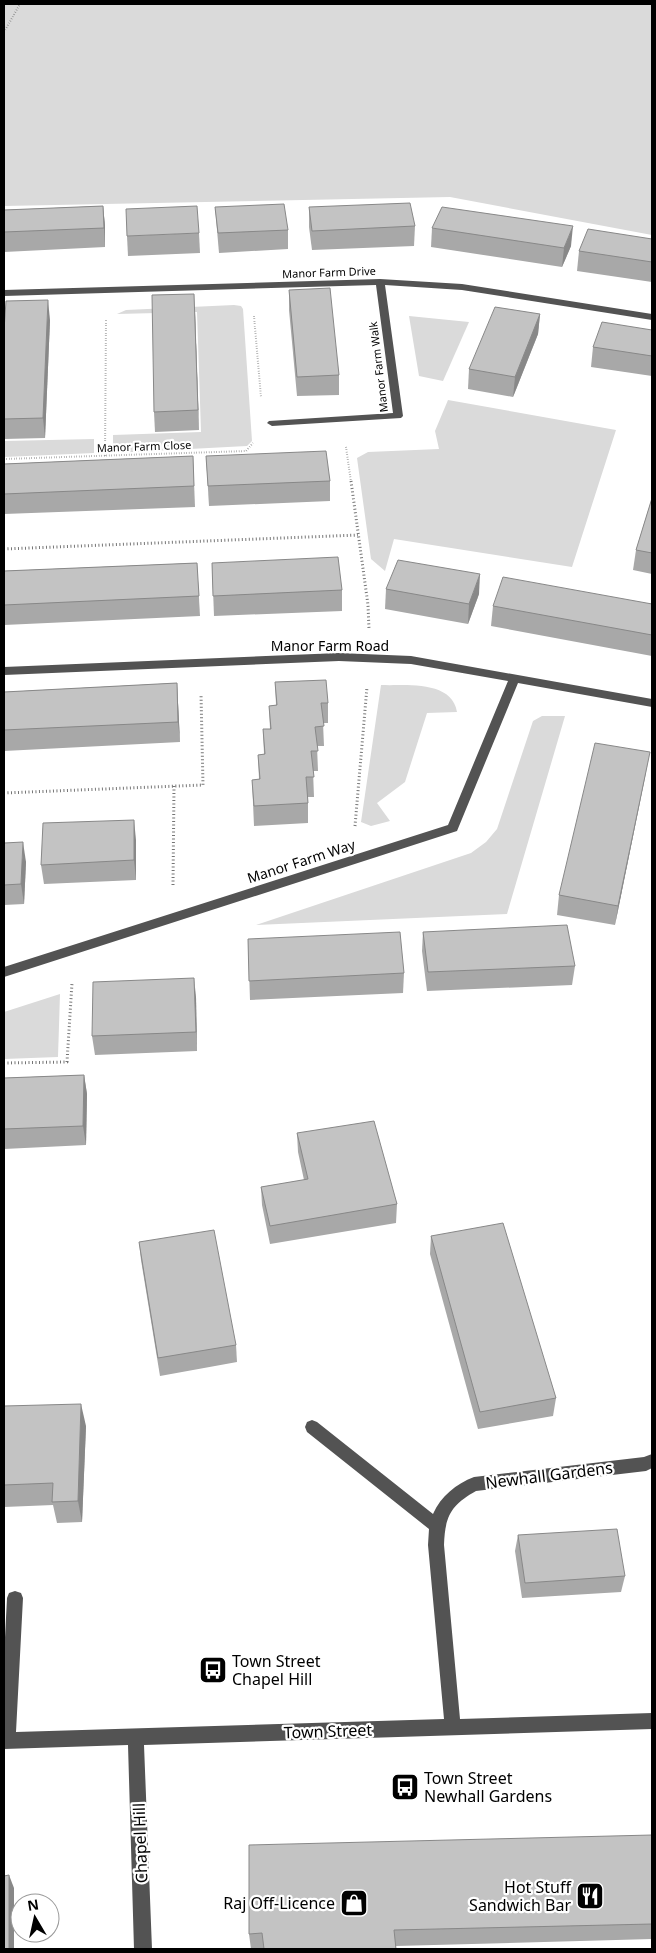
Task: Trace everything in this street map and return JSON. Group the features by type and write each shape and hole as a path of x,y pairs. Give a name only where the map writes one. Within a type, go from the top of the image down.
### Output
{"street":[{"name":"Manor Farm Drive","path":"4,293 380,282 462,287 652,317"},
{"name":"Manor Farm Walk","path":"272,423 398,416 380,282"},
{"name":"Manor Farm Road","path":"4,671 339,657 411,660 652,703"},
{"name":"Manor Farm Way","path":"4,972 454,828 515,678"},
{"path":"312,1427 436,1525"},
{"name":"Newhall Gardens","path":"453,1727 436,1545 436,1525 443,1507 457,1493 474,1484 646,1464 652,1461"},
{"path":"5,1741 15,1598"},
{"name":"Town Street","path":"5,1741 652,1721"},
{"name":"Chapel Hill","path":"136,1737 144,1949"}],"path":[{"path":"4,32 20,4"},
{"path":"251,286 261,398 272,423"},
{"path":"105,456 106,290"},
{"path":"342,419 368,605"},
{"name":"Manor Farm Close","path":"4,459 246,451 272,423"},
{"path":"4,549 358,535"},
{"path":"352,860 370,658"},
{"path":"4,793 203,784 201,663"},
{"path":"172,918 174,786"},
{"path":"4,1063 67,1062 74,950"}],"shaded area":[{"path":"4,4 652,4 652,235 450,197 4,206"},
{"path":"241,306 243,309 252,441 247,446 113,453 113,435 201,432 197,312 117,314 126,310"},
{"path":"409,316 469,322 443,381 419,376"},
{"path":"448,400 616,430 572,567 394,539 385,571 371,559 357,458 368,452 439,449 435,431"},
{"path":"94,439 94,453 4,457 4,441"},
{"path":"381,685 426,687 437,690 446,694 453,702 457,712 427,713 405,782 377,803 390,821 371,826 361,822"},
{"path":"542,716 565,716 507,914 256,925 471,853 486,842 497,829 533,721"},
{"path":"60,994 58,1057 4,1059 4,1012"}],"building":[{"path":"410,203 415,226 312,231 309,207"},
{"path":"284,204 288,230 218,233 215,207"},
{"path":"103,206 104,228 4,232 4,210"},
{"path":"197,206 199,233 127,236 126,209"},
{"path":"442,207 573,226 564,248 432,228"},
{"path":"588,229 652,239 652,262 579,251"},
{"path":"330,288 339,375 297,377 289,290"},
{"path":"194,294 198,410 154,412 152,295"},
{"path":"48,300 43,418 4,419 4,330 6,301"},
{"path":"495,307 540,314 515,377 469,369"},
{"path":"602,322 652,330 652,356 593,347"},
{"path":"326,451 330,481 208,486 206,456"},
{"path":"193,456 194,486 4,494 4,464"},
{"path":"652,498 652,553 636,550"},
{"path":"338,557 342,590 213,596 212,563"},
{"path":"398,560 480,574 469,604 386,589"},
{"path":"197,563 199,596 4,605 4,571"},
{"path":"503,577 652,604 652,635 493,606"},
{"path":"326,680 328,703 321,703 324,726 315,727 318,751 311,751 314,777 306,777 308,803 254,806 252,780 260,779 258,755 265,754 263,729 271,729 269,706 277,705 275,682"},
{"path":"177,683 178,722 4,730 4,692"},
{"path":"595,743 650,752 618,906 559,895"},
{"path":"134,820 134,860 41,865 43,823"},
{"path":"23,842 21,884 4,885 4,843"},
{"path":"567,925 575,966 428,972 423,932"},
{"path":"400,932 404,973 249,981 248,939"},
{"path":"194,978 196,1032 92,1036 93,982"},
{"path":"84,1075 83,1126 4,1129 4,1078"},
{"path":"374,1121 397,1204 270,1226 261,1187 308,1179 297,1133"},
{"path":"503,1223 556,1398 480,1412 431,1236"},
{"path":"214,1230 236,1345 158,1358 139,1242"},
{"path":"81,1404 78,1501 52,1502 53,1483 4,1485 4,1406"},
{"path":"617,1529 625,1576 525,1583 518,1535"},
{"path":"652,1835 652,1924 394,1930 396,1949 264,1949 262,1933 249,1934 249,1845"},
{"path":"9,1875 9,1949 4,1949 4,1876"}],"place":[{"name":"Town Street Chapel Hill","path":"213,1670"},
{"name":"Town Street Newhall Gardens","path":"405,1787"},
{"name":"Hot Stuff Sandwich Bar","path":"590,1896"},
{"name":"Raj Off-Licence","path":"354,1903"}]}
